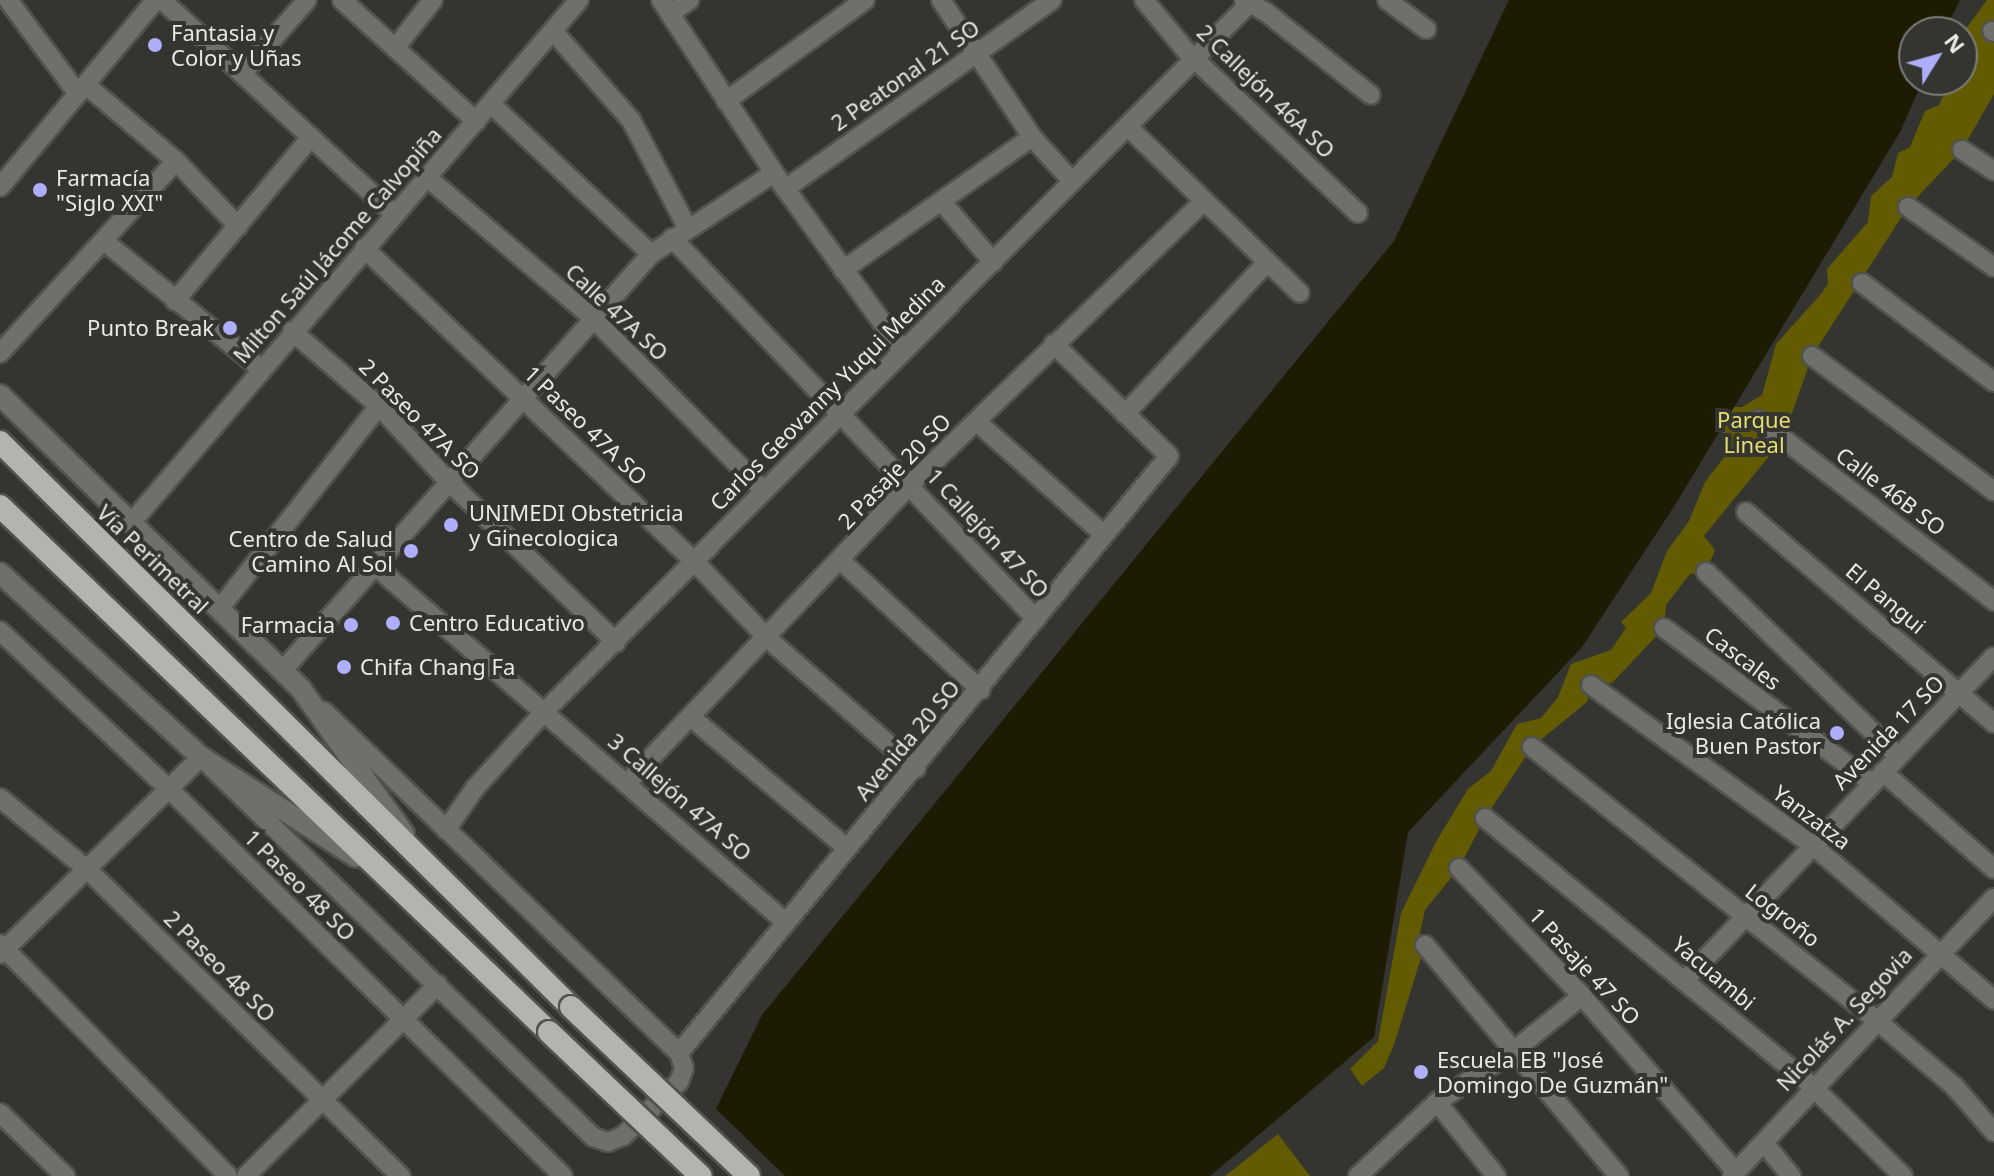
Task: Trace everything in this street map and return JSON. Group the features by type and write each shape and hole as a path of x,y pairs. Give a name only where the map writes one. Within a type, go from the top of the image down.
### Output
{"highway":[{"name":"Vía Perimetral","path":"0,442 411,843 571,1007 749,1176"},
{"path":"0,506 701,1176"}],"street":[{"path":"8,0 82,89 176,161 238,226"},
{"path":"0,187 159,0 395,215"},
{"path":"242,74 307,0"},
{"path":"342,0 476,121"},
{"path":"395,48 433,0"},
{"name":"Milton Saúl Jácome Calvopiña","path":"132,522 292,331 429,179 579,0"},
{"path":"689,0 665,7 785,189 902,350"},
{"path":"726,101 865,0"},
{"path":"941,0 1032,137 1071,180"},
{"name":"2 Peatonal 21 SO","path":"785,189 1052,0"},
{"name":"2 Callejón 46A SO","path":"1144,0 1199,60 1358,213"},
{"path":"1387,0 1426,29"},
{"path":"1248,2 1267,13 1371,95"},
{"name":"Carlos Geovanny Yuqui Medina","path":"446,830 475,788 544,712 616,642 840,409 993,262 1071,180 1199,60 1248,2"},
{"name":"1 Callejón 47 SO","path":"553,31 631,120 680,233 1036,619"},
{"path":"492,105 651,254"},
{"path":"1127,126 1300,293"},
{"path":"175,301 311,137"},
{"path":"843,270 1032,137"},
{"path":"1962,150 1994,171"},
{"path":"0,353 176,161"},
{"path":"283,670 373,564 651,254 774,173"},
{"name":"Calle 47A SO","path":"429,179 593,318 763,490"},
{"path":"942,202 993,262"},
{"name":"2 Pasaje 20 SO","path":"628,782 693,719 910,485 1203,202"},
{"path":"1908,207 1994,267"},
{"path":"105,242 261,369"},
{"name":"1 Paseo 47A SO","path":"364,248 694,561 767,638 916,768"},
{"path":"1054,344 1125,414 1267,262"},
{"path":"1862,283 1994,382"},
{"name":"2 Paseo 47A SO","path":"292,331 379,406 448,481 616,642"},
{"path":"1812,356 1994,491"},
{"name":"Vía Perimetral","path":"0,395 679,1053"},
{"path":"220,608 379,406"},
{"name":"Avenida 20 SO","path":"679,1053 783,920 981,690 1102,533 1169,456 1125,414"},
{"name":"Calle 46B SO","path":"1759,420 1994,601"},
{"path":"977,422 1102,533"},
{"name":"El Pangui","path":"1746,512 1994,723"},
{"path":"841,561 981,690"},
{"name":"3 Callejón 47A SO","path":"373,564 628,782 783,920"},
{"path":"1706,572 1898,756"},
{"path":"0,573 201,757 593,1137 608,1142 623,1136 679,1082 684,1068 679,1053"},
{"name":"Cascales","path":"1664,628 1877,778 1994,869"},
{"name":"1 Paseo 48 SO","path":"0,631 169,789 563,1176"},
{"name":"Avenida 17 SO","path":"1685,980 1811,844 1994,657"},
{"name":"Yanzatza","path":"1591,685 1811,844 1942,951 1994,1000"},
{"name":"Vía Perimetral","path":"301,689 411,843"},
{"path":"693,719 847,848"},
{"name":"Logroño","path":"1532,747 1875,1019 1954,1086 1994,1132"},
{"path":"201,757 383,874"},
{"path":"201,757 88,870 2,949 228,1176"},
{"name":"2 Paseo 48 SO","path":"0,798 88,870 401,1176"},
{"name":"Yacuambi","path":"1485,818 1812,1086 1903,1176"},
{"name":"1 Pasaje 47 SO","path":"1459,868 1582,996 1734,1174"},
{"name":"Nicolás A. Segovia","path":"1734,1174 1875,1019 1994,898"},
{"path":"1425,945 1619,1176"},
{"path":"246,1176 438,985"},
{"path":"1358,1176 1437,1102 1512,1052 1582,996"},
{"path":"1437,1102 1496,1176"},
{"path":"0,1113 65,1176"},
{"path":"1764,1143 1791,1176"}],"green space":[{"name":"Parque Lineal","path":"1987,0 1994,0 1994,94 1962,150 1908,207 1812,356 1783,439 1704,536 1715,550 1706,572 1690,574 1666,605 1664,628 1612,683 1591,685 1587,702 1532,747 1485,818 1459,868 1425,910 1420,933 1425,945 1394,1045 1384,1068 1362,1086 1350,1069 1378,1041 1401,913 1437,840 1468,789 1491,771 1517,724 1541,718 1558,697 1571,664 1611,650 1626,628 1621,622 1651,593 1667,551 1689,521 1705,482 1728,452 1728,441 1717,424 1725,407 1742,407 1762,395 1776,344 1820,295 1828,284 1827,269 1868,222 1871,196 1892,177 1898,153 1910,147 1925,111 1939,105 1943,96 1978,96 1978,16 1975,16"},
{"path":"1278,1134 1310,1176 1225,1176"}],"shaded area":[{"path":"1509,0 1960,0 1952,16 1898,16 1898,96 1916,96 1900,132 1675,505 1582,647 1408,832 1374,1037 1210,1176 683,1176 762,1015 1394,241"}],"pier":[{"path":"713,1106 785,1176 679,1176"}],"place":[{"name":"Fantasia y Color y Uñas","path":"155,45"},
{"name":"Farmacía \"Siglo XXI\"","path":"40,190"},
{"name":"Punto Break","path":"230,328"},
{"name":"UNIMEDI Obstetricia y Ginecologica","path":"451,525"},
{"name":"Centro de Salud Camino Al Sol","path":"411,551"},
{"name":"Centro Educativo","path":"393,623"},
{"name":"Farmacia","path":"351,625"},
{"name":"Chifa Chang Fa","path":"344,667"},
{"name":"Iglesia Católica Buen Pastor","path":"1837,733"},
{"name":"Escuela EB \"José Domingo De Guzmán\"","path":"1421,1072"}]}
